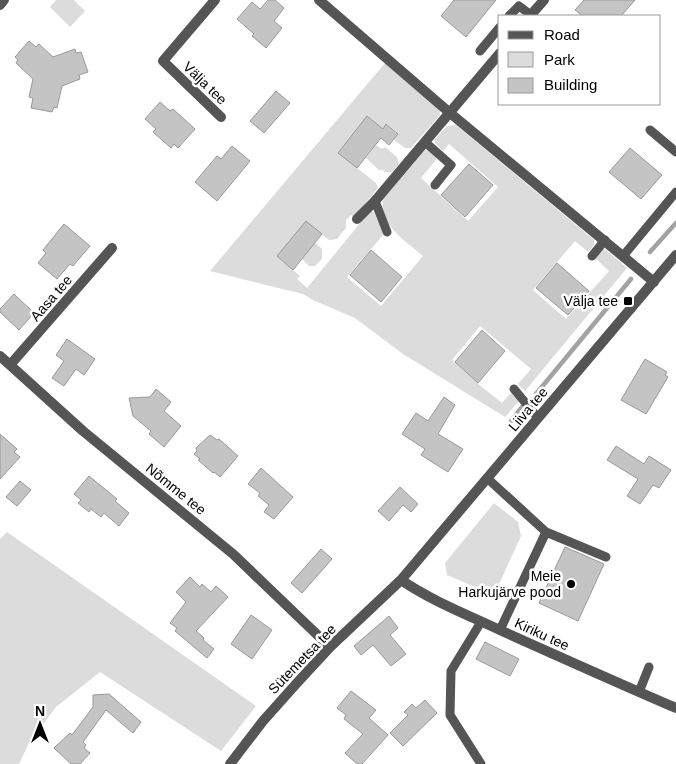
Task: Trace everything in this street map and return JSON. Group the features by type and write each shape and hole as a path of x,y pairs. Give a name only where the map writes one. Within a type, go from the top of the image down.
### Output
{"street":[{"path":"0,5 4,0"},
{"name":"Välja tee","path":"215,0 163,61 221,118"},
{"path":"319,0 450,113 654,282"},
{"path":"532,15 544,0"},
{"path":"357,219 450,113 498,54"},
{"name":"Aasa tee","path":"10,366 112,248"},
{"name":"Liiva tee","path":"400,580 676,255"},
{"name":"Nõmme tee","path":"0,356 83,431 233,554 330,647"},
{"name":"Sütemetsa tee","path":"230,764 263,721 330,647 400,580"},
{"name":"Kiriku tee","path":"400,580 481,622 676,708"}],"lane":[{"path":"510,15 519,6 530,15"},
{"path":"480,51 498,29"},
{"path":"650,130 676,152"},
{"path":"425,142 451,165 436,184"},
{"path":"623,256 676,192"},
{"path":"374,201 387,232"},
{"path":"592,256 605,240"},
{"path":"514,389 538,418"},
{"path":"487,478 546,532 606,557"},
{"path":"500,630 546,532"},
{"path":"481,622 451,671 450,716 481,764"},
{"path":"639,692 649,667"}],"green space":[{"path":"56,0 74,0 85,11 70,27 50,7"},
{"path":"385,63 439,107 440,115 411,148 405,148 394,140 398,133 387,124 383,129 367,116 338,153 376,183 378,188 354,217 351,215 346,220 346,228 337,239 329,240 306,221 277,256 300,276 297,279 307,288 361,222 371,212 374,212 383,235 347,277 381,306 423,256 389,225 385,217 383,199 425,150 428,150 436,157 436,160 421,178 468,221 498,187 449,144 443,151 435,143 435,139 447,126 456,125 594,240 594,245 588,252 575,241 533,290 566,319 609,271 595,258 602,249 605,249 627,268 525,391 518,384 531,369 480,326 452,360 502,403 511,393 519,401 505,417 403,354 355,318 303,294 210,271"},
{"path":"376,145 382,149 385,147 397,157 399,164 392,172 385,172 381,169 380,171 366,158"},
{"path":"315,242 322,249 322,259 315,266 309,266 302,259"},
{"path":"494,503 518,522 521,536 494,595 447,575 445,563"},
{"path":"7,532 256,706 221,751 100,672 56,707 29,743 19,764 0,764 0,539"}],"building":[{"path":"268,0 275,0 284,8 274,21 282,28 266,48 237,19 252,2 260,9"},
{"path":"454,0 496,0 466,37 441,16"},
{"path":"584,0 635,0 622,15 582,15 575,10"},
{"path":"29,41 36,47 39,44 53,57 75,49 76,53 81,52 88,72 79,75 80,79 62,86 57,108 54,107 52,112 31,108 33,98 29,97 33,79 16,63 18,60 15,57"},
{"path":"276,91 290,103 264,133 250,121"},
{"path":"160,102 170,111 173,109 195,129 178,148 174,144 171,148 153,132 156,129 145,119"},
{"path":"367,116 383,129 386,124 398,134 389,145 381,138 357,168 338,153"},
{"path":"232,146 250,161 217,201 195,182 217,156 221,159"},
{"path":"630,148 662,175 641,199 609,172"},
{"path":"469,164 493,185 465,217 441,195"},
{"path":"306,221 322,234 293,270 277,256"},
{"path":"64,224 90,246 73,266 70,264 57,279 38,263 46,253 43,250"},
{"path":"371,250 402,277 381,302 350,275"},
{"path":"557,263 589,291 568,315 536,288"},
{"path":"14,294 34,313 19,330 0,312 0,309"},
{"path":"482,330 505,351 478,383 455,362"},
{"path":"67,339 95,359 84,375 76,369 64,386 52,378 64,361 56,355"},
{"path":"645,359 667,372 665,375 668,377 646,414 621,400"},
{"path":"156,389 171,402 164,411 181,426 164,447 149,434 151,431 133,416 129,398 150,397"},
{"path":"444,397 455,405 438,434 463,449 448,472 421,455 425,449 402,434 416,413 428,421"},
{"path":"0,434 17,449 14,452 20,457 0,479"},
{"path":"210,435 217,440 219,439 238,456 220,477 198,460 200,459 194,454 197,451 196,448"},
{"path":"616,446 644,464 649,456 671,470 659,488 653,485 640,504 627,496 638,479 607,460"},
{"path":"261,468 293,497 274,519 264,512 269,505 258,496 260,493 248,484"},
{"path":"89,476 117,499 115,501 129,513 119,526 104,513 101,517 91,509 89,512 78,503 81,500 74,494"},
{"path":"20,481 31,490 17,506 6,497"},
{"path":"400,487 418,504 411,512 403,505 389,521 378,511"},
{"name":"Meie Harkujärve pood","path":"565,547 604,564 578,621 539,603"},
{"path":"321,549 332,559 302,593 291,583"},
{"path":"190,577 200,587 202,584 211,592 216,586 228,597 196,631 214,649 207,658 175,631 177,628 170,623 186,602 176,592"},
{"path":"251,615 272,630 252,659 231,644"},
{"path":"389,616 398,628 390,635 406,654 391,666 373,645 361,655 354,646"},
{"path":"485,642 519,659 510,676 476,659"},
{"path":"351,691 376,710 369,718 388,735 362,764 357,764 345,753 363,734 344,719 346,715 337,708"},
{"path":"109,694 141,722 133,733 106,710 83,742 86,745 84,748 90,753 80,764 71,764 54,748 70,733 72,735 93,707 93,695"},
{"path":"425,700 437,713 403,746 390,733 408,715 404,712 412,704 416,708"}],"waterway":[{"path":"650,252 676,223"},
{"path":"536,394 631,279"},
{"path":"511,421 522,407"}],"place":[{"name":"Välja tee","path":"628,301"},
{"name":"Meie Harkujärve pood","path":"571,584"}]}
